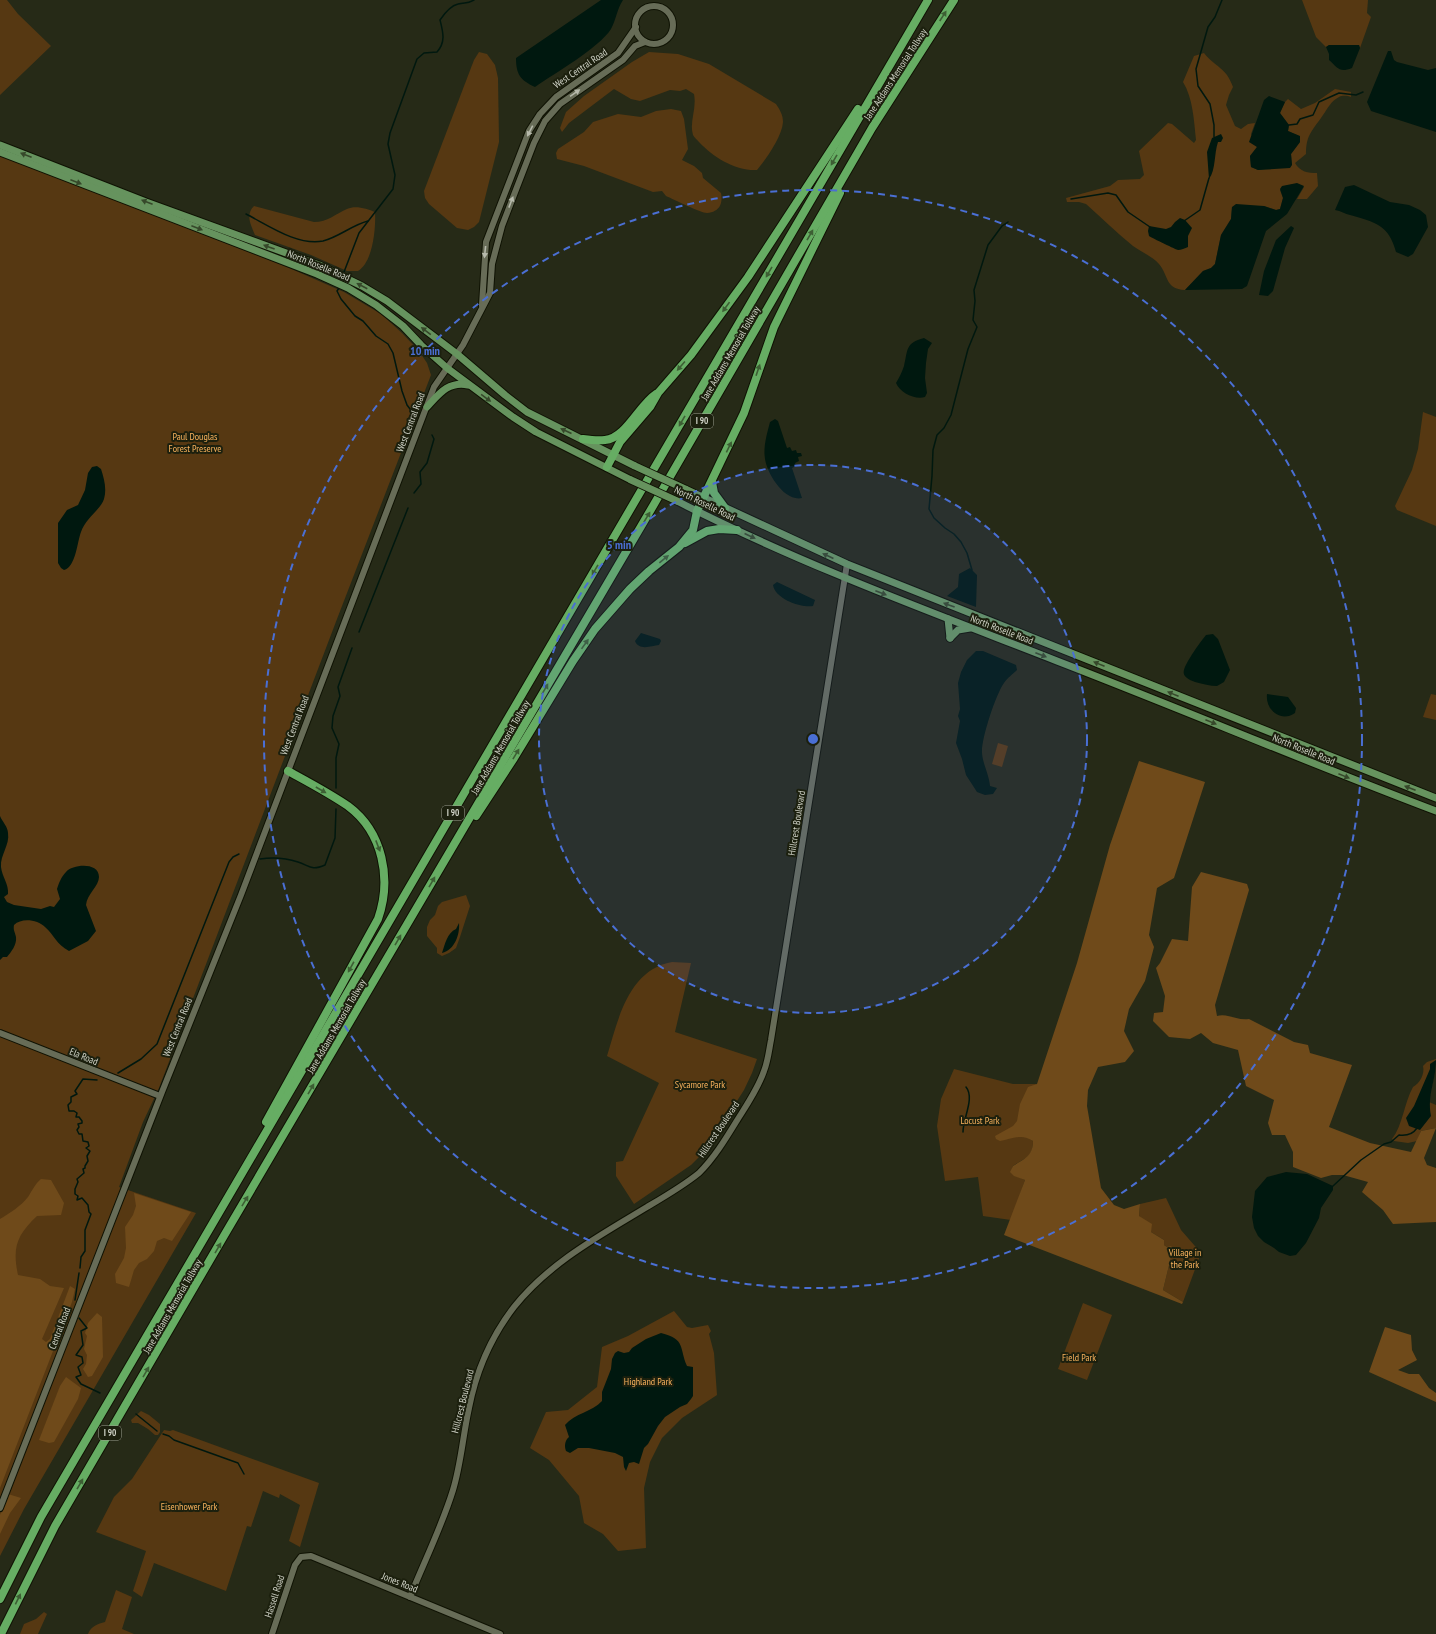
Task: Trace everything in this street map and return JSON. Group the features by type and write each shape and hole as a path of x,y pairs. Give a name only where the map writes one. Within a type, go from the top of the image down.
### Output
{"highway":[{"name":"Jane Addams Memorial Tollway","path":"0,1599 40,1517 928,0"},
{"name":"Jane Addams Memorial Tollway","path":"1,1634 55,1526 653,506 872,128 954,0"},
{"path":"583,439 606,440 618,436 648,399 658,392 691,355 748,277 910,30"},
{"path":"679,547 693,530 704,498 744,413 774,326 872,128"},
{"path":"607,468 620,442 650,407 658,392"},
{"path":"712,482 714,493 725,508"},
{"path":"455,844 484,805 573,661 595,629 630,589 649,571 679,547 707,531 737,530"},
{"path":"228,1198 288,1081 373,928 380,912 384,896 385,880 382,858 376,840 364,822 349,807 288,771"}],"main road":[{"name":"North Roselle Road","path":"0,145 146,202 319,265 362,286 380,297 457,354 505,395 527,412 544,422 583,439 635,466 847,564 1436,798"},
{"name":"North Roselle Road","path":"0,152 317,274 348,288 376,305 394,319 447,368 513,417 536,432 631,480 737,530 844,579 1122,686 1436,811"},
{"path":"427,407 442,391 451,385 459,384 471,386"},
{"path":"948,619 950,638 958,630 972,628"}],"street":[{"path":"648,8 662,8 670,15 673,28 667,39 654,44 645,42 637,33 636,22 640,13 648,8"},
{"name":"West Central Road","path":"482,306 486,242 529,131 543,110 556,96 618,53 636,27"},
{"name":"West Central Road","path":"136,1156 241,895 434,387 463,345 490,293 492,264 502,226 534,143 549,116 560,104 623,60 635,46 645,42"},
{"path":"543,110 549,116"},
{"path":"516,164 524,167"},
{"path":"493,223 502,226"},
{"name":"Hillcrest Boulevard","path":"410,1597 454,1488 469,1407 475,1385 488,1349 501,1326 529,1290 554,1267 601,1235 699,1173 715,1154 750,1100 761,1080 767,1062 771,1040 847,564"},
{"name":"Ela Road","path":"0,1033 160,1096"},
{"name":"Central Road","path":"0,1508 136,1156"},
{"name":"Jones Road","path":"295,1564 301,1557 311,1556 500,1634"},
{"name":"Hassell Road","path":"272,1634 295,1564"}],"green space":[{"path":"0,0 7,0 18,14 51,46 0,95"},
{"path":"1302,0 1368,0 1367,13 1371,17 1360,48 1359,45 1329,45 1326,47 1316,37"},
{"path":"479,52 487,54 495,65 498,78 499,142 479,222 468,230 457,228 429,204 425,198 424,191 474,60"},
{"path":"649,52 678,54 709,64 776,104 782,117 782,128 773,148 757,170 749,170 733,166 725,162 705,148 693,135 692,120 695,100 694,94 686,89 680,91 670,90 640,101 631,99 614,89 569,123 562,132 560,128 566,112 584,96 632,62"},
{"path":"1204,53 1224,71 1233,87 1226,105 1235,126 1241,129 1248,124 1255,123 1251,134 1257,147 1250,156 1251,167 1258,170 1292,165 1291,154 1300,142 1299,136 1288,131 1289,125 1280,113 1288,99 1301,109 1315,103 1335,89 1351,92 1351,97 1341,96 1332,103 1311,133 1307,142 1306,154 1295,163 1304,171 1317,173 1318,186 1307,199 1297,199 1304,187 1280,190 1283,198 1280,209 1276,210 1264,206 1232,207 1231,219 1221,235 1215,264 1211,268 1203,271 1185,290 1174,287 1168,281 1156,261 1133,246 1086,204 1079,202 1067,202 1066,198 1110,186 1118,180 1140,179 1144,175 1139,151 1168,123 1172,124 1194,143 1196,140 1192,110 1189,95 1183,82 1194,56"},
{"path":"671,109 681,111 684,119 688,149 682,160 694,166 702,173 703,178 721,193 720,206 715,211 707,213 666,196 662,191 653,192 584,166 557,159 556,153 558,149 584,132 593,122 618,114 641,117 656,111"},
{"name":"Paul Douglas Forest Preserve","path":"0,155 287,267 344,292 381,314 402,333 419,351 427,363 431,375 159,1088 143,1122 119,1187 196,1213 24,1509 0,1556"},
{"path":"254,206 314,222 327,219 354,207 375,212 374,235 367,260 363,267 358,271 347,271 311,255 255,235 249,216 251,209"},
{"path":"1423,412 1436,417 1436,526 1397,510 1395,506 1412,470 1418,449"},
{"path":"1431,694 1436,695 1436,720 1423,717"},
{"path":"998,743 1008,746 1002,767 992,764"},
{"path":"466,895 470,906 456,948 442,956 437,953 437,948 427,936 427,927 430,920 435,915 438,906 442,902"},
{"name":"Sycamore Park","path":"672,962 691,963 675,1032 757,1059 744,1090 705,1151 691,1165 634,1204 616,1176 616,1162 623,1161 659,1083 607,1056 627,998 635,986 645,975 657,967"},
{"path":"1436,1059 1429,1102 1436,1105 1436,1128 1421,1131 1417,1141 1408,1143 1394,1141 1392,1139 1399,1127 1410,1093 1423,1075 1423,1066 1427,1062"},
{"name":"Locust Park","path":"954,1069 1013,1084 1037,1084 1019,1136 1027,1136 1033,1141 1032,1151 1025,1159 1013,1166 1011,1172 1025,1180 1011,1220 983,1216 978,1177 945,1181 937,1126 941,1099"},
{"name":"Village in the Park","path":"1166,1198 1181,1230 1201,1253 1183,1302 1163,1290 1173,1249 1164,1245 1164,1240 1151,1232 1139,1216 1140,1204"},
{"name":"Field Park","path":"1083,1303 1112,1315 1087,1380 1058,1369"},
{"name":"Highland Park","path":"674,1311 687,1327 692,1328 708,1325 711,1331 709,1334 714,1353 717,1395 682,1418 662,1438 650,1462 644,1488 646,1548 618,1551 603,1534 584,1523 579,1496 549,1460 530,1448 546,1412 568,1410 597,1387 602,1347 628,1336"},
{"path":"141,1411 149,1415 160,1424 160,1432 158,1435 155,1435 138,1423 132,1423 131,1420"},
{"name":"Eisenhower Park","path":"164,1430 173,1430 319,1483 300,1547 289,1541 300,1505 280,1494 279,1498 263,1491 251,1527 247,1526 226,1591 154,1563 142,1597 133,1591 146,1551 96,1532 114,1497 132,1479"},
{"path":"116,1590 132,1597 122,1629 134,1634 88,1634 93,1627 105,1622"},
{"path":"44,1612 47,1614 38,1634 20,1634 24,1624 36,1619"}],"shaded area":[{"path":"601,0 623,0 619,7 613,26 597,44 565,68 535,87 522,79 518,72 516,58"},
{"path":"1329,45 1359,45 1360,48 1352,68 1341,70 1329,60 1329,54 1326,47"},
{"path":"1388,51 1391,51 1394,60 1397,62 1428,70 1436,68 1436,132 1371,111 1367,102"},
{"path":"1269,96 1285,102 1280,113 1289,125 1288,131 1300,136 1300,142 1291,154 1292,165 1290,168 1258,170 1251,167 1250,156 1257,147 1249,142 1264,100"},
{"path":"1221,134 1223,138 1221,142 1218,142 1213,171 1209,179 1207,152 1212,138"},
{"path":"1297,183 1304,186 1287,214 1266,231 1247,286 1242,289 1185,290 1203,271 1211,268 1215,264 1221,235 1231,219 1232,207 1236,204 1264,206 1276,210 1280,209 1283,198 1280,189 1282,186"},
{"path":"1354,185 1390,202 1409,205 1420,210 1426,215 1428,227 1413,254 1408,257 1396,252 1389,236 1380,226 1367,220 1335,210 1345,187"},
{"path":"1180,218 1185,220 1192,228 1188,236 1188,247 1178,250 1149,236 1149,226 1166,229 1171,227"},
{"path":"1291,226 1294,228 1285,248 1273,291 1268,296 1259,295 1264,271 1276,240"},
{"path":"924,338 932,343 928,349 926,363 925,378 927,393 925,397 912,397 904,393 896,383 904,366 908,348 913,342"},
{"path":"775,419 778,421 787,448 790,447 792,451 796,450 797,453 801,453 802,456 798,457 799,461 795,463 796,466 792,468 802,498 789,496 783,491 773,479 766,465 766,440 770,422"},
{"path":"97,466 101,469 104,480 104,499 100,507 89,518 83,527 74,559 68,568 64,570 58,563 58,523 67,510 78,505 85,490 88,473 92,467"},
{"path":"970,568 977,575 976,607 947,596 958,587 959,574"},
{"path":"777,582 815,600 813,606 802,606 789,602 783,598 778,594 773,585"},
{"path":"641,633 660,639 661,641 659,645 646,647 639,646 635,641"},
{"path":"1213,634 1218,639 1230,670 1224,682 1217,686 1195,682 1187,678 1184,674 1184,669 1196,648 1206,635"},
{"path":"976,651 983,651 1016,665 1017,670 1004,683 993,706 986,728 982,753 990,786 997,788 993,794 985,795 977,792 966,775 956,743 960,721 958,716 960,709 958,683 961,672 967,660"},
{"path":"1267,694 1288,697 1296,708 1295,713 1290,716 1279,716 1271,710 1267,700"},
{"path":"1139,761 1205,782 1174,878 1157,888 1149,935 1154,947 1145,981 1129,1009 1124,1031 1134,1051 1125,1062 1098,1067 1088,1090 1087,1106 1101,1188 1114,1205 1124,1209 1140,1204 1139,1216 1152,1224 1151,1232 1164,1240 1164,1245 1167,1247 1171,1246 1173,1249 1163,1290 1183,1302 1182,1304 1004,1235 1025,1180 1014,1176 1010,1172 1013,1166 1030,1154 1033,1141 1025,1137 1021,1137 1000,1141 996,1139 995,1136 1013,1126 1017,1121 1020,1104 1028,1087 1037,1084 1077,963 1110,845"},
{"path":"0,816 8,831 8,842 1,863 8,890 8,894 4,897 7,902 14,905 41,909 50,906 54,907 60,899 57,889 61,878 69,869 85,866 95,869 98,872 99,877 97,884 88,897 86,905 96,931 88,941 69,951 61,946 42,925 34,921 25,920 14,925 16,943 7,957 3,957 0,960"},
{"path":"1201,872 1247,884 1249,890 1215,1005 1217,1016 1225,1015 1240,1019 1249,1019 1294,1042 1308,1045 1310,1053 1352,1065 1329,1127 1370,1143 1411,1152 1421,1131 1436,1128 1424,1158 1427,1165 1436,1168 1436,1222 1393,1224 1383,1210 1362,1192 1368,1182 1343,1175 1332,1175 1321,1178 1293,1167 1293,1152 1285,1135 1272,1135 1268,1123 1274,1100 1246,1086 1238,1050 1213,1043 1201,1033 1190,1039 1169,1037 1153,1021 1154,1013 1163,1012 1165,996 1156,968 1172,939 1188,941 1192,887"},
{"path":"459,923 459,932 456,941 450,949 442,953 448,936 456,929"},
{"path":"1436,1060 1430,1101 1431,1116 1420,1130 1409,1126 1406,1118 1414,1106 1430,1069 1430,1064"},
{"path":"1286,1172 1307,1174 1333,1186 1333,1190 1321,1208 1319,1218 1306,1243 1296,1255 1290,1256 1279,1252 1258,1236 1254,1228 1252,1217 1255,1191 1267,1177"},
{"path":"41,1179 51,1180 64,1203 61,1215 37,1216 30,1223 18,1242 16,1249 16,1265 18,1275 40,1279 50,1286 64,1288 42,1339 46,1342 50,1339 70,1286 75,1289 72,1302 0,1488 0,1219 22,1203"},
{"path":"134,1193 191,1212 172,1241 164,1238 157,1241 154,1251 147,1259 139,1263 134,1270 129,1287 116,1283 115,1274 124,1258 126,1248 125,1227 133,1215 136,1206"},
{"path":"97,1313 102,1317 103,1357 92,1376 88,1377 83,1369 86,1364 87,1355 84,1349 87,1336 85,1333 88,1323"},
{"path":"1385,1327 1411,1335 1412,1350 1417,1360 1398,1370 1409,1374 1419,1374 1429,1388 1436,1393 1436,1402 1369,1372"},
{"path":"661,1333 669,1335 678,1341 687,1366 693,1367 693,1396 687,1404 665,1417 644,1448 639,1464 634,1462 629,1463 626,1471 623,1457 615,1453 589,1448 578,1448 570,1453 566,1451 565,1443 569,1437 565,1425 602,1401 602,1392 611,1369 612,1359 615,1353 618,1351 624,1353 629,1352 632,1348 646,1339"},
{"path":"66,1377 81,1388 78,1399 54,1442 49,1443 39,1440 60,1386"},
{"path":"8,1494 21,1498 10,1513 0,1534 0,1515"}],"waterway":[{"path":"344,272 359,233 393,189 395,175 388,144 390,133 417,59 424,53 437,52 440,48 443,41 440,20 448,10 452,6 474,0"},
{"path":"1214,137 1214,125 1210,104 1198,86 1196,69 1208,27 1215,17 1222,0"},
{"path":"1289,125 1297,124 1300,119 1313,115 1319,102 1339,93 1356,95 1363,92"},
{"path":"1184,221 1200,210 1209,178"},
{"path":"1071,199 1108,193 1116,195 1128,212 1150,227"},
{"path":"246,214 283,234 293,238 313,242 323,241 335,237 356,225 368,221"},
{"path":"972,570 967,553 961,542 954,534 934,518 929,509 933,450 937,435 944,428 951,415 968,349 977,327 973,320 975,301 974,290 988,245 1002,226 1008,222"},
{"path":"339,288 337,291 341,299 355,316 363,321 376,336 388,344 393,353 407,405 413,413"},
{"path":"414,493 421,484 420,472 427,463 434,439 432,435"},
{"path":"359,632 408,508"},
{"path":"336,788 336,758 339,744 332,728 333,716 340,696 338,687 352,648"},
{"path":"260,859 284,859 298,862 313,868 325,865 335,838 336,809"},
{"path":"118,1073 141,1059 157,1044 229,862 233,857 239,854"},
{"path":"80,1268 81,1257 85,1251 85,1230 91,1214 89,1212 88,1205 82,1198 77,1200 78,1196 75,1194 75,1189 78,1182 77,1179 84,1173 83,1169 88,1161 87,1156 90,1151 86,1148 89,1146 88,1142 83,1141 82,1134 79,1134 77,1130 79,1127 78,1124 82,1123 82,1121 79,1117 76,1117 77,1113 74,1111 69,1111 68,1105 71,1102 71,1097 77,1094 75,1091 83,1079 97,1080"},
{"path":"963,1132 969,1102 966,1087"},
{"path":"1333,1186 1361,1160 1384,1144 1391,1142 1399,1135 1407,1135 1412,1133 1417,1128"},
{"path":"75,1300 79,1273"},
{"path":"79,1318 87,1328 81,1331 83,1345 76,1355 82,1357 83,1363 78,1367 81,1375 76,1377 81,1384 100,1393"},
{"path":"136,1414 157,1431"},
{"path":"163,1434 174,1440 238,1463 244,1474"}]}
